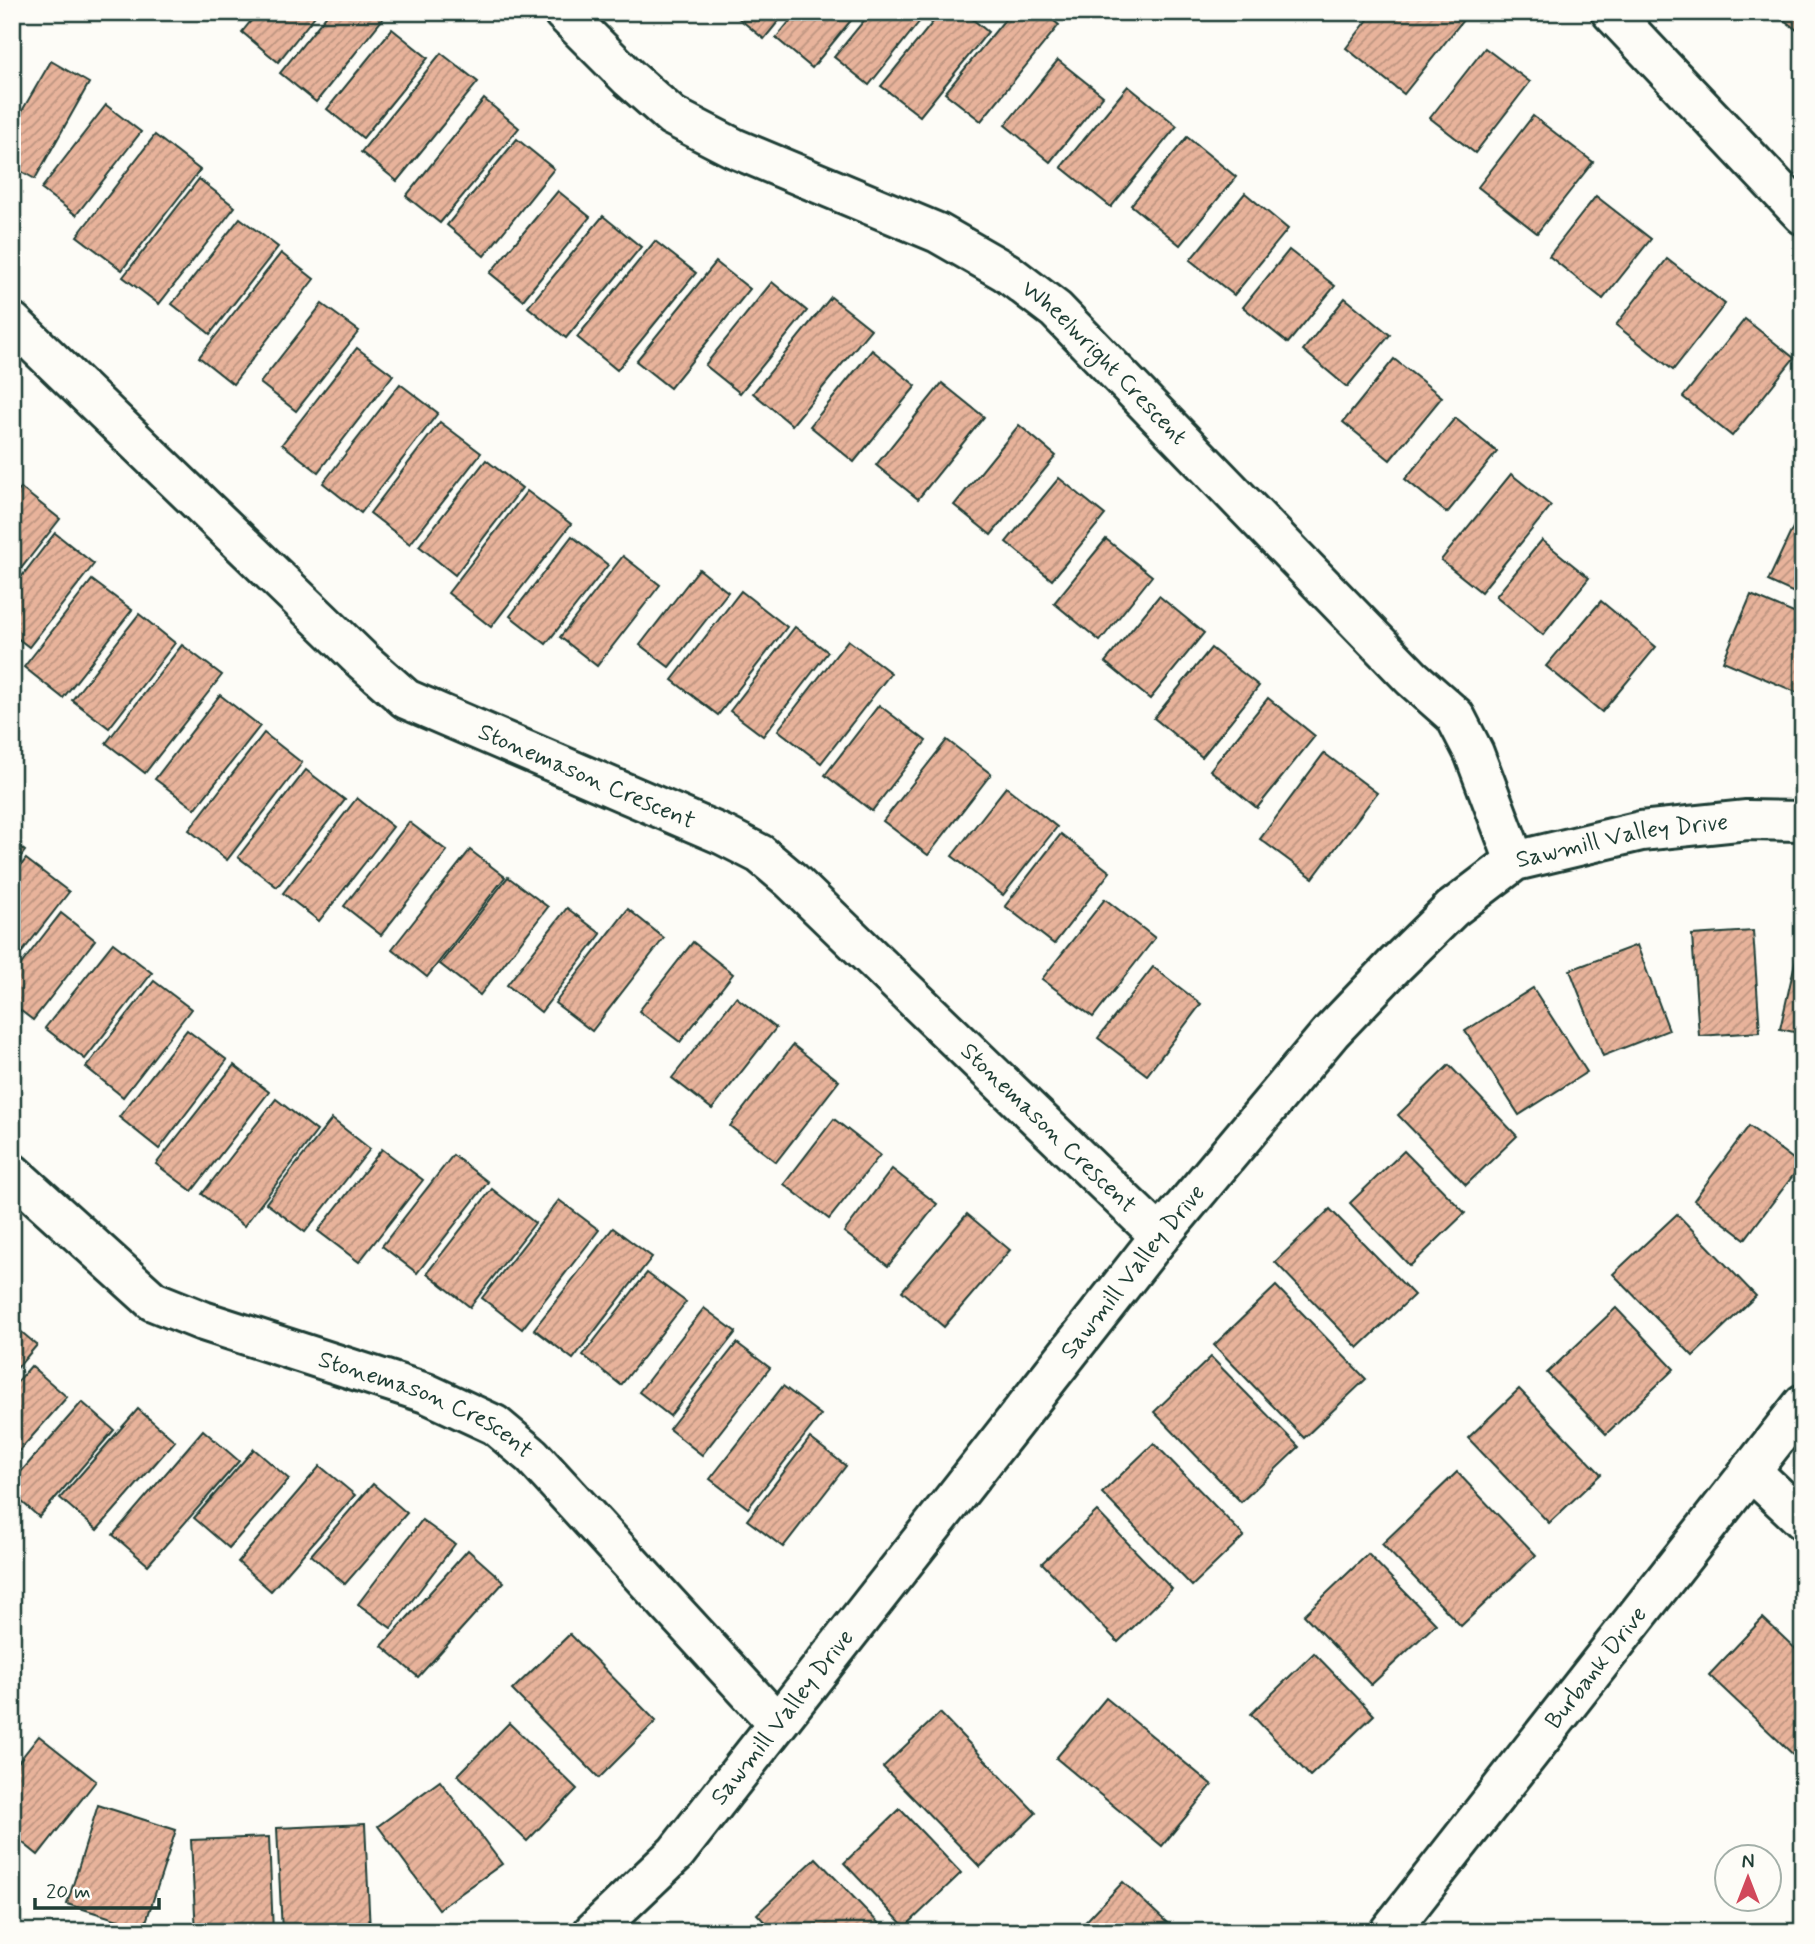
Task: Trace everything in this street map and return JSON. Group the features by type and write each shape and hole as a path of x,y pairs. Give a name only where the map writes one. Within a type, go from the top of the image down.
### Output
{"street":[{"name":"Wheelwright Crescent","path":"563,12 671,117 734,148 938,233 1006,272 1056,310 1412,678 1455,716 1474,753 1516,861"},
{"path":"1611,12 1803,215"},
{"name":"Stonemason Crescent","path":"12,322 363,661 406,699 723,835 760,855 800,890 1160,1236"},
{"name":"Sawmill Valley Drive","path":"593,1932 676,1853 1160,1236 1331,1032 1452,909 1516,861 1641,831 1747,820 1803,821"},
{"name":"Stonemason Crescent","path":"12,1173 153,1301 203,1321 426,1393 495,1425 532,1457 778,1723"},
{"name":"Burbank Drive","path":"1389,1932 1803,1404"},
{"path":"1749,1470 1803,1520"}],"building":[{"path":"258,12 318,12 278,62 242,32"},
{"path":"329,12 382,12 386,15 316,102 280,73"},
{"path":"731,12 786,12 764,39"},
{"path":"797,12 858,12 812,68 776,38"},
{"path":"871,12 927,12 869,85 834,57"},
{"path":"941,12 964,12 988,32 920,116 881,86"},
{"path":"1011,12 1043,12 1059,25 981,121 945,93"},
{"path":"1374,12 1464,12 1467,15 1404,94 1346,48"},
{"path":"1782,12 1803,12 1803,35 1779,16"},
{"path":"392,29 428,58 363,138 327,109"},
{"path":"12,36 19,39 12,57"},
{"path":"1485,48 1530,82 1475,153 1430,118"},
{"path":"441,53 478,82 397,181 361,152"},
{"path":"1058,60 1103,96 1050,162 1005,125"},
{"path":"51,61 89,83 35,179 12,166 12,128"},
{"path":"1128,86 1177,126 1111,207 1061,167"},
{"path":"484,99 519,128 440,223 406,196"},
{"path":"106,105 141,132 76,215 41,189"},
{"path":"1533,116 1593,162 1537,233 1478,187"},
{"path":"155,135 200,170 122,270 77,236"},
{"path":"1187,137 1236,177 1180,245 1131,205"},
{"path":"517,139 554,169 484,256 447,225"},
{"path":"199,179 235,207 159,304 123,277"},
{"path":"558,191 590,217 523,300 490,273"},
{"path":"1245,193 1288,229 1234,295 1190,260"},
{"path":"1596,196 1651,239 1603,299 1549,256"},
{"path":"603,216 641,247 566,338 528,307"},
{"path":"240,218 278,247 210,334 172,304"},
{"path":"655,241 696,273 617,370 577,337"},
{"path":"1289,250 1335,286 1288,343 1243,307"},
{"path":"281,253 314,279 233,384 199,357"},
{"path":"1667,259 1725,304 1673,370 1616,325"},
{"path":"716,262 750,289 670,388 636,361"},
{"path":"772,282 807,311 740,393 705,365"},
{"path":"831,297 871,329 792,425 753,393"},
{"path":"1345,298 1390,335 1347,387 1303,350"},
{"path":"322,304 359,331 296,411 260,383"},
{"path":"1745,319 1794,358 1732,436 1683,397"},
{"path":"357,348 393,375 318,472 282,444"},
{"path":"872,350 916,386 854,462 810,426"},
{"path":"1394,359 1442,397 1390,460 1343,422"},
{"path":"942,383 984,417 918,499 876,465"},
{"path":"400,384 438,413 361,513 323,483"},
{"path":"1455,418 1497,452 1447,513 1405,479"},
{"path":"440,422 481,453 410,544 370,513"},
{"path":"1019,425 1056,456 991,535 954,505"},
{"path":"486,460 522,488 455,575 419,546"},
{"path":"1511,474 1551,506 1481,592 1441,560"},
{"path":"1059,478 1105,515 1052,580 1006,542"},
{"path":"21,488 60,519 12,580 12,499"},
{"path":"527,491 571,524 491,627 448,593"},
{"path":"1797,519 1803,521 1803,597 1768,581"},
{"path":"55,533 94,564 29,647 12,634 12,589"},
{"path":"572,536 608,565 546,644 510,616"},
{"path":"1106,539 1152,576 1100,641 1054,603"},
{"path":"1542,540 1589,578 1543,635 1496,596"},
{"path":"623,556 660,585 597,666 560,637"},
{"path":"699,569 728,592 669,667 640,645"},
{"path":"92,580 132,610 63,698 24,667"},
{"path":"741,591 787,627 718,715 672,680"},
{"path":"1751,595 1803,617 1803,695 1723,661"},
{"path":"1159,596 1204,633 1150,699 1105,662"},
{"path":"1601,601 1656,647 1602,712 1546,666"},
{"path":"139,614 175,643 109,728 72,700"},
{"path":"795,627 828,652 763,736 730,711"},
{"path":"848,640 891,673 821,763 778,730"},
{"path":"182,645 222,675 145,773 106,743"},
{"path":"1211,648 1259,686 1202,757 1154,718"},
{"path":"220,695 260,726 195,809 155,779"},
{"path":"1268,698 1315,736 1257,808 1210,770"},
{"path":"879,705 926,741 872,811 825,775"},
{"path":"264,733 302,763 227,860 189,830"},
{"path":"947,740 991,774 928,855 883,821"},
{"path":"1324,753 1377,793 1313,878 1260,839"},
{"path":"306,770 345,800 277,887 238,857"},
{"path":"1006,787 1057,827 1003,895 952,856"},
{"path":"357,798 393,827 319,921 283,893"},
{"path":"409,822 447,851 381,935 344,906"},
{"path":"1061,834 1110,872 1054,944 1005,906"},
{"path":"12,841 25,851 12,868"},
{"path":"470,850 505,877 427,977 392,949"},
{"path":"26,859 69,892 12,965 12,877"},
{"path":"508,877 548,907 480,995 440,964"},
{"path":"1105,899 1155,938 1093,1017 1042,979"},
{"path":"567,908 601,934 541,1012 507,985"},
{"path":"628,909 664,938 592,1031 555,1003"},
{"path":"61,913 95,940 33,1020 12,1004 12,976"},
{"path":"1753,931 1760,1032 1699,1036 1692,935"},
{"path":"1801,936 1803,937 1803,1034 1780,1029"},
{"path":"693,942 733,974 680,1042 639,1011"},
{"path":"113,943 152,973 85,1059 45,1028"},
{"path":"1637,945 1669,1030 1603,1056 1570,970"},
{"path":"1153,967 1201,1004 1147,1075 1098,1038"},
{"path":"154,981 191,1009 123,1097 86,1067"},
{"path":"1533,988 1587,1072 1519,1115 1465,1031"},
{"path":"736,997 776,1028 712,1109 672,1078"},
{"path":"187,1030 227,1060 159,1149 119,1117"},
{"path":"793,1045 839,1081 776,1162 730,1126"},
{"path":"234,1065 269,1092 192,1191 156,1164"},
{"path":"1449,1065 1517,1136 1466,1185 1398,1115"},
{"path":"276,1099 317,1131 244,1226 202,1194"},
{"path":"332,1119 370,1149 305,1232 266,1203"},
{"path":"834,1119 880,1155 829,1219 784,1184"},
{"path":"1749,1126 1801,1165 1745,1239 1694,1200"},
{"path":"382,1149 423,1180 359,1262 318,1231"},
{"path":"1404,1151 1465,1213 1410,1266 1350,1203"},
{"path":"453,1155 488,1182 417,1273 382,1246"},
{"path":"892,1169 937,1204 888,1266 844,1232"},
{"path":"492,1189 535,1223 470,1307 427,1273"},
{"path":"559,1200 599,1230 522,1329 482,1298"},
{"path":"1330,1209 1414,1295 1358,1348 1275,1262"},
{"path":"967,1214 1010,1250 944,1327 902,1291"},
{"path":"1677,1214 1756,1296 1693,1356 1613,1274"},
{"path":"613,1228 652,1257 573,1359 534,1329"},
{"path":"647,1273 686,1302 621,1385 583,1355"},
{"path":"1276,1286 1366,1379 1304,1438 1214,1345"},
{"path":"704,1308 736,1332 670,1416 639,1392"},
{"path":"1616,1308 1674,1369 1606,1434 1547,1373"},
{"path":"12,1324 37,1345 12,1374"},
{"path":"737,1343 770,1368 702,1455 669,1429"},
{"path":"1211,1357 1299,1447 1241,1502 1154,1412"},
{"path":"31,1366 67,1397 12,1459 12,1388"},
{"path":"783,1386 821,1415 748,1508 710,1479"},
{"path":"1519,1389 1601,1474 1549,1523 1468,1438"},
{"path":"82,1402 114,1430 39,1517 12,1493 12,1482"},
{"path":"138,1409 175,1441 97,1530 60,1498"},
{"path":"203,1430 239,1461 148,1565 113,1535"},
{"path":"810,1438 846,1466 783,1547 747,1520"},
{"path":"1154,1443 1244,1536 1192,1586 1102,1493"},
{"path":"254,1449 289,1479 229,1548 194,1518"},
{"path":"320,1466 355,1495 271,1591 238,1562"},
{"path":"1457,1472 1536,1555 1461,1626 1382,1544"},
{"path":"373,1484 407,1513 345,1584 311,1555"},
{"path":"1097,1511 1172,1589 1118,1642 1042,1563"},
{"path":"422,1520 455,1544 391,1628 358,1604"},
{"path":"468,1550 504,1582 418,1677 382,1646"},
{"path":"1368,1554 1436,1624 1371,1685 1304,1615"},
{"path":"1763,1618 1803,1656 1803,1758 1800,1761 1709,1675"},
{"path":"570,1634 656,1721 599,1778 512,1690"},
{"path":"1314,1653 1374,1715 1310,1776 1251,1714"},
{"path":"1106,1698 1212,1785 1162,1846 1056,1758"},
{"path":"940,1713 1036,1813 980,1867 883,1767"},
{"path":"12,1717 22,1724 12,1736"},
{"path":"509,1723 577,1789 527,1841 458,1775"},
{"path":"39,1736 96,1781 38,1855 12,1834 12,1770"},
{"path":"440,1781 502,1864 439,1909 378,1826"},
{"path":"98,1805 176,1830 144,1928 67,1904"},
{"path":"900,1809 961,1873 905,1927 844,1863"},
{"path":"365,1824 370,1932 282,1932 277,1828"},
{"path":"269,1837 273,1932 196,1932 191,1840"},
{"path":"816,1858 887,1932 774,1932 757,1914"},
{"path":"1123,1882 1177,1932 1076,1932"}]}
